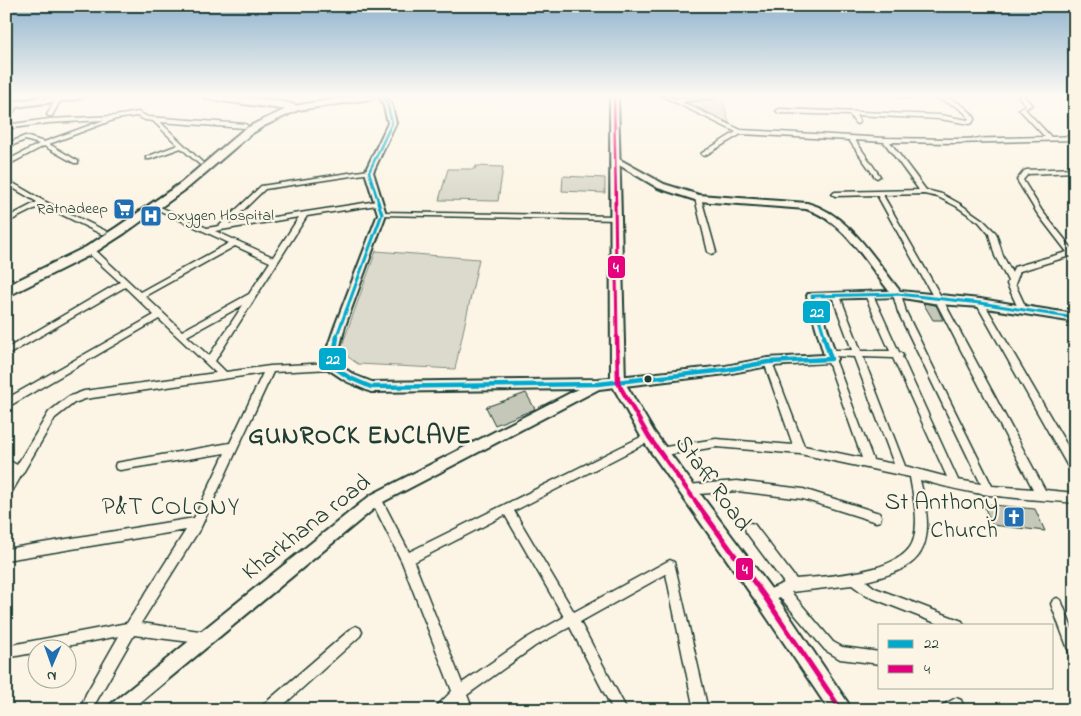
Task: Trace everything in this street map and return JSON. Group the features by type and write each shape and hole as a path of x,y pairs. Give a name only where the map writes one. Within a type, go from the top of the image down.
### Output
{"main road":[{"path":"7,284 104,232 153,199 240,129"},
{"path":"7,284 90,250 156,207 253,129"},
{"path":"616,129 618,383"},
{"name":"Staff Road","path":"618,383 649,438 765,597 836,707"}],"street":[{"path":"6,164 44,144 80,129"},
{"path":"86,129 93,136"},
{"path":"164,129 200,163"},
{"path":"332,366 334,346 340,326 380,208 369,172 389,129"},
{"path":"734,129 740,132 886,140 953,141 1075,138"},
{"path":"1041,129 1049,138"},
{"path":"704,154 740,132"},
{"path":"6,146 25,138 44,144 76,162"},
{"path":"852,138 877,176"},
{"path":"886,140 924,192"},
{"path":"148,158 182,146"},
{"path":"617,160 660,186 698,198 807,206 828,214 845,231 897,294 902,312 989,490"},
{"path":"1022,310 1011,284 1017,269 1073,255 1038,212 1020,180 1026,172 1075,170"},
{"path":"222,227 263,187 369,172"},
{"path":"6,181 42,202 104,232"},
{"path":"835,194 924,192 940,194 958,204 981,221 992,233 999,256 1012,280"},
{"path":"879,193 939,300 1042,496"},
{"path":"698,198 712,252"},
{"path":"6,221 42,202"},
{"path":"156,207 275,261"},
{"path":"206,230 305,214 380,208 617,218"},
{"path":"210,362 305,214"},
{"path":"139,296 234,243"},
{"path":"90,250 225,376"},
{"path":"6,352 125,282"},
{"path":"869,294 899,355 956,484"},
{"path":"869,463 830,356 812,296 897,294 980,303 1075,318"},
{"path":"181,335 252,296"},
{"path":"836,296 901,470"},
{"path":"980,303 1075,469"},
{"path":"6,404 160,315"},
{"path":"6,492 52,415 71,400 84,395 270,369 332,366 350,378 371,387 598,384 830,356 899,355"},
{"path":"768,362 800,450"},
{"path":"87,710 91,699 131,628 197,523 270,369"},
{"name":"Kharkhana road","path":"117,710 376,498 598,384"},
{"path":"407,559 649,438"},
{"path":"659,452 716,443 800,450 869,463 989,490 1075,498"},
{"path":"120,466 233,447"},
{"path":"6,463 18,472"},
{"path":"765,597 787,588 854,579 894,566 912,555 921,537 921,510 914,473"},
{"path":"686,490 737,486 803,494 876,516"},
{"path":"376,498 407,559 466,710"},
{"path":"507,509 572,619 620,710"},
{"path":"6,555 197,523"},
{"path":"750,528 787,588 829,646 840,653 878,658"},
{"path":"443,710 459,693 531,642 670,566 702,710"},
{"path":"854,579 871,592 955,624"},
{"path":"1057,604 1075,653"},
{"path":"6,652 131,628 207,638"},
{"path":"268,710 356,632"}],"shaded area":[{"path":"476,166 503,167 498,201 439,200 448,169 475,169"},
{"path":"563,176 605,178 605,193 562,191"},
{"path":"376,251 479,259 455,369 358,364 340,351"}],"building":[{"path":"923,303 936,305 943,320 933,320"},
{"path":"526,393 535,409 495,425 486,407"},
{"name":"St Anthony Church","path":"983,504 1035,509 1045,531 992,525"}],"transit line":[{"name":"22","path":"389,129 369,172 382,214 340,326 334,346 332,366 350,378 371,387 598,384 726,370 768,362 831,359 812,296 897,294 980,303 1075,318"},
{"name":"4","path":"614,129 618,383 649,437 765,597 841,710"}],"place":[{"name":"Ratnadeep","path":"124,209"},
{"name":"Oxygen Hospital","path":"151,216"},
{"name":"St Anthony Church","path":"1014,517"}],"district":[{"name":"GUNROCK ENCLAVE","path":"360,437"},
{"name":"P&T COLONY","path":"171,508"}]}
